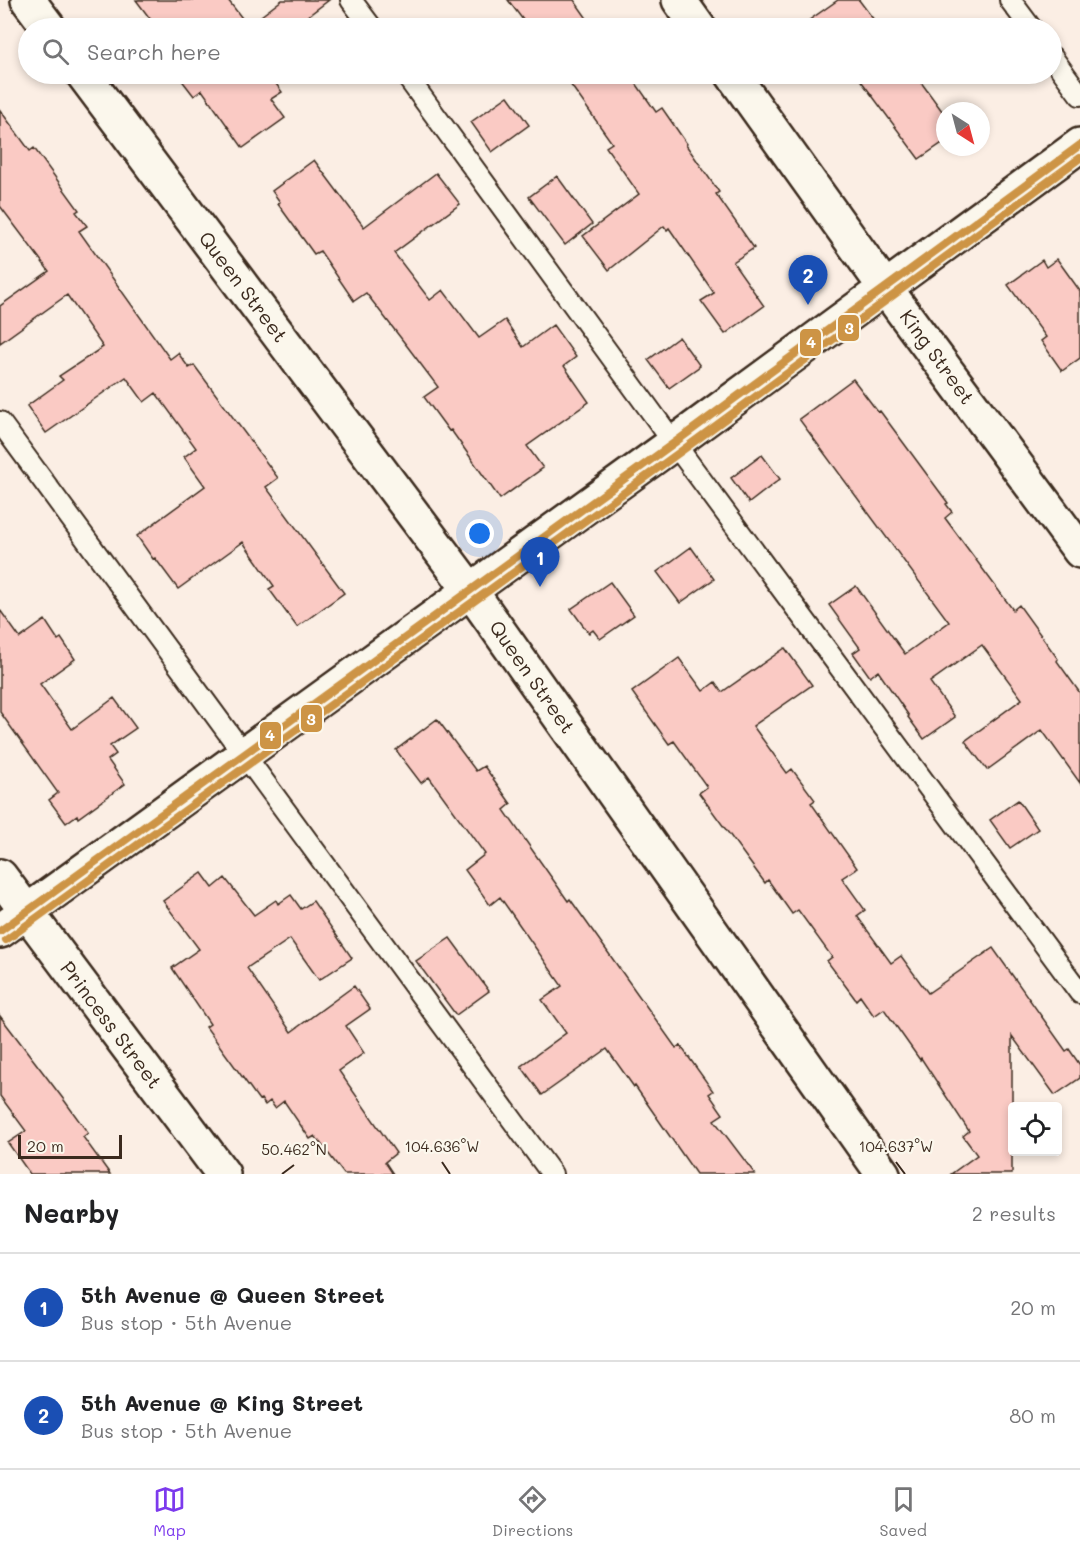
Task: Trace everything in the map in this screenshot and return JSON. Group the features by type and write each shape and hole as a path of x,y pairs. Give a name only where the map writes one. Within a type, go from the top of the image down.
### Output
{"street":[{"path":"28,0 42,18"},
{"path":"679,0 692,18"},
{"name":"Queen Street","path":"90,84 470,590 883,1174"},
{"name":"King Street","path":"739,84 886,289 1080,551"},
{"path":"0,931 886,289 1080,145"},
{"name":"Princess Street","path":"0,876 223,1174"}],"lane":[{"path":"351,0 364,18"},
{"path":"1010,0 1024,18"},
{"path":"1062,71 1080,95"},
{"path":"412,84 1080,993"},
{"path":"0,422 552,1174"}],"building":[{"path":"136,0 228,0 242,18 150,18"},
{"path":"282,0 329,0 305,18 258,18"},
{"path":"508,0 574,0 587,18 522,18"},
{"path":"838,0 859,0 872,18 812,18"},
{"path":"185,84 276,84 282,92 271,99 285,118 243,148 202,90 194,96"},
{"path":"570,84 637,84 656,112 662,108 719,192 716,194 754,248 733,262 764,306 725,334 701,301 714,293 669,228 667,230 664,226 609,270 583,236 639,194 606,147 612,143"},
{"path":"863,84 922,84 936,103 936,147 919,159"},
{"path":"508,96 529,125 492,152 471,122"},
{"path":"0,110 30,151 34,148 79,210 76,212 87,226 79,231 170,359 178,353 189,368 194,365 278,478 266,487 344,593 297,627 269,589 274,586 243,542 178,589 137,536 205,486 184,457 196,448 156,393 144,402 126,377 46,433 27,406 63,380 59,376 103,347 67,295 0,343 0,306 49,271 0,206"},
{"path":"314,160 364,227 436,173 460,204 394,253 430,300 443,290 479,338 505,320 523,347 553,325 576,357 564,366 589,402 527,446 543,468 500,499 451,430 449,431 424,397 438,387 366,293 354,301 320,251 314,254 278,204 280,202 272,191"},
{"path":"557,176 592,224 565,245 529,197"},
{"path":"1057,259 1080,291 1080,358 1062,371 1041,341 1046,337 1008,285 1042,260 1046,267"},
{"path":"679,337 700,366 669,388 648,360"},
{"path":"853,379 878,412 880,411 948,503 946,504 952,512 945,518 1013,610 1019,605 1080,693 1080,783 1042,730 987,770 965,741 1022,699 982,645 930,682 955,717 924,739 878,671 870,677 853,653 860,648 829,605 856,586 905,654 949,622 799,419"},
{"path":"762,455 780,479 749,503 731,478"},
{"path":"691,547 714,579 680,603 657,572"},
{"path":"610,582 634,615 600,639 593,630 589,633 587,631 571,609"},
{"path":"0,610 20,638 45,620 58,640 61,638 75,659 40,684 72,729 114,698 136,728 110,746 116,754 108,760 125,784 78,818 77,815 66,823 49,800 58,793 0,712"},
{"path":"785,648 812,685 753,726 787,773 792,769 815,800 811,803 857,868 842,878 865,910 857,916 891,963 901,956 928,993 993,948 1066,1051 1069,1049 1080,1065 1080,1078 1055,1095 1012,1036 1012,1102 1008,1102 1008,1156 1012,1156 1012,1174 951,1174 977,1155 963,1136 969,1131 921,1058 920,1060 884,1009 874,1016 860,996 856,1000 827,961 832,957 798,910 792,914 768,880 765,883 699,793 707,787 674,741 669,744 632,692 679,658 703,691 715,682 722,692"},
{"path":"437,719 476,771 484,766 511,804 504,810 568,901 570,899 676,1048 680,1045 713,1091 709,1094 723,1114 714,1120 755,1174 696,1174 607,1049 542,1095 521,1066 566,1033 542,1000 562,986 500,897 490,905 465,870 485,854 429,777 421,783 396,750"},
{"path":"1018,800 1038,829 1010,848 990,820"},
{"path":"202,873 213,888 225,878 254,915 276,900 278,904 291,895 301,909 313,901 352,958 319,980 290,939 247,968 291,1032 354,986 370,1009 346,1026 364,1053 339,1071 396,1153 385,1162 393,1174 344,1174 315,1136 310,1139 284,1101 275,1108 270,1101 265,1105 261,1099 259,1100 206,1027 210,1024 172,968 199,949 163,901"},
{"path":"450,938 489,991 456,1015 416,961"},
{"path":"0,1016 88,1133 83,1137 110,1174 30,1174 8,1143 26,1131 0,1096"}],"transit line":[{"name":"4","path":"0,931 674,443 1080,145"},
{"name":"3","path":"6,940 680,452 1080,158"}],"place":[{"name":"5th Avenue @ King Street","path":"808,305"},
{"name":"5th Avenue @ Queen Street","path":"540,587"}]}
